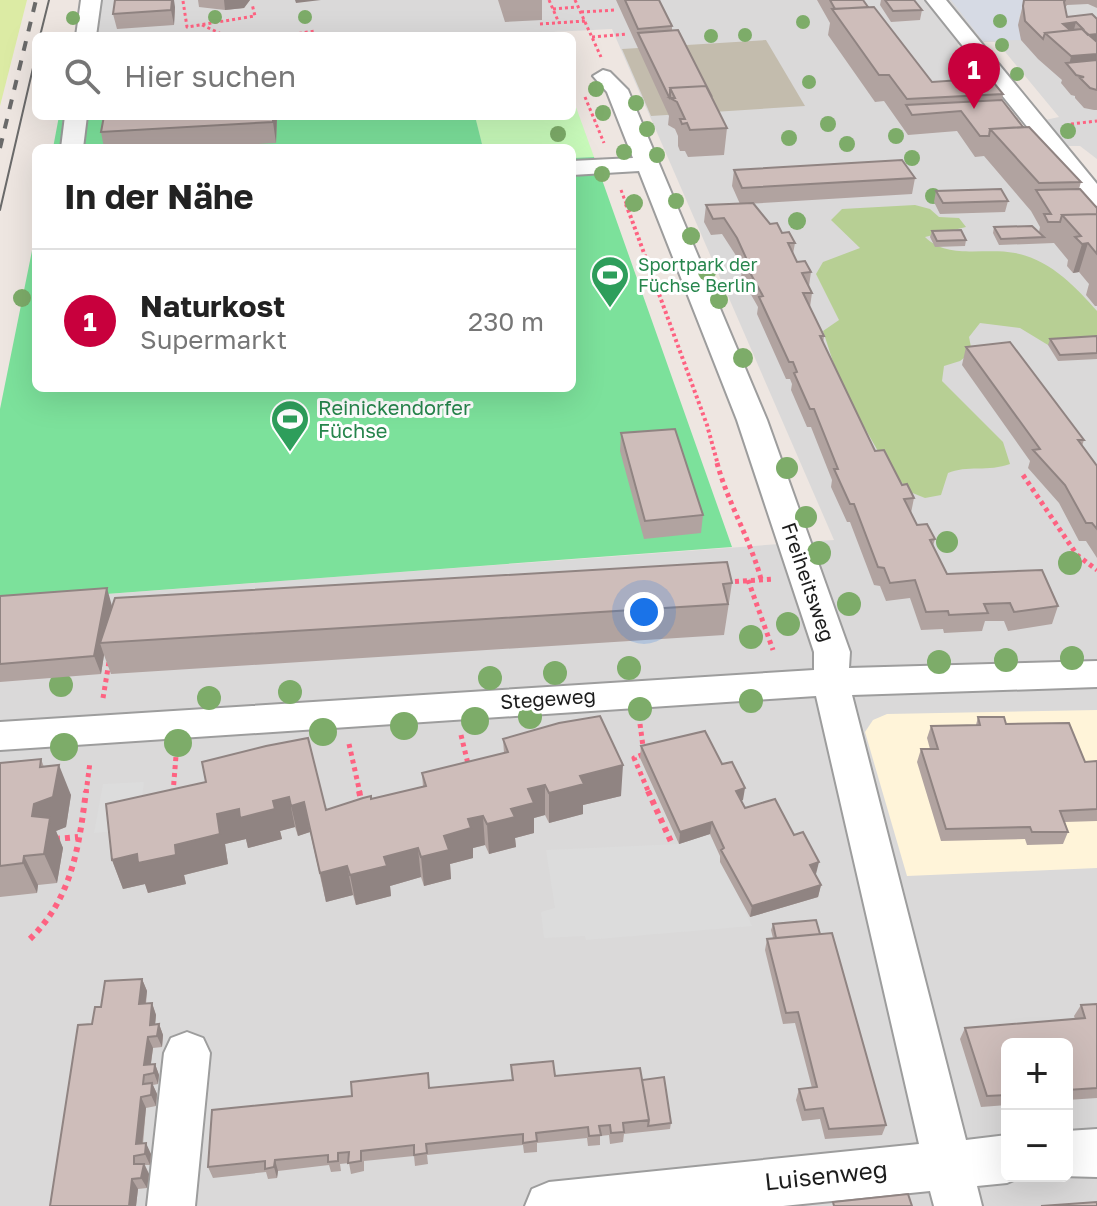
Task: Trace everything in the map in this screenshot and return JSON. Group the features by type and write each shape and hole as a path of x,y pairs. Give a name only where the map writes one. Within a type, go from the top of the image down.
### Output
{"street":[{"path":"87,32 91,0"},
{"path":"936,0 1097,199"},
{"name":"Freiheitsweg","path":"597,77 617,90 752,420 832,652 831,682 953,1184"},
{"path":"72,144 76,120"},
{"path":"576,168 647,164"},
{"path":"1070,165 1097,181"},
{"name":"Stegeweg","path":"0,736 831,682 1097,674"},
{"path":"171,1206 187,1053"},
{"path":"1073,1155 1097,1153"},
{"name":"Luisenweg","path":"549,1206 953,1184 1001,1162"}],"path":[{"path":"549,0 559,23"},
{"path":"575,0 592,37 611,166 642,239 707,425 726,495 753,551 761,579"},
{"path":"183,1 187,27 255,16 252,4"},
{"path":"553,9 578,7"},
{"path":"581,12 616,10"},
{"path":"540,24 585,21"},
{"path":"201,24 218,32"},
{"path":"308,32 315,31"},
{"path":"592,37 627,34"},
{"path":"1023,475 1077,555 1097,570"},
{"path":"716,583 806,578"},
{"path":"747,580 773,650"},
{"path":"103,698 111,654"},
{"path":"640,720 644,754 634,758 672,844"},
{"path":"460,730 472,774"},
{"path":"348,739 364,813"},
{"path":"173,806 176,751"},
{"path":"30,939 45,927 67,895 91,757"},
{"path":"46,840 78,837"}],"shaded area":[{"path":"82,0 928,0 962,43 957,45 1039,149 1097,215 1097,1206 0,1206 0,602 834,540 612,29 554,32 76,32"},
{"path":"947,0 1097,0 1097,159 1080,146 1065,146 1045,120 1059,117 997,42 981,42"},
{"path":"951,0 1026,0 1019,17 1021,40 983,41"},
{"path":"766,40 805,106 651,116 622,49"},
{"path":"1097,710 1097,868 907,876 865,732 873,720 887,714"},
{"path":"144,782 138,829 94,833 103,784"},
{"path":"710,834 752,926 586,940 585,936 544,938 541,912 555,908 546,850 679,844"}],"green space":[{"path":"0,0 27,0 0,106"},
{"path":"576,107 594,157 576,158 576,144 482,144 476,120 576,120"},
{"path":"58,120 476,120 482,144 54,144"},
{"name":"Sportpark der Füchse Berlin","path":"594,157 732,547 0,602 0,409 32,251 32,392 576,392 576,158"},
{"path":"915,205 930,209 939,217 959,218 966,227 925,237 934,244 956,251 1027,256 1061,275 1097,311 1097,342 1048,345 1020,328 980,323 969,337 972,352 960,361 944,366 942,381 1003,442 1010,464 948,473 941,495 925,498 910,492 883,460 841,386 823,331 839,320 816,274 823,262 860,248 831,220 842,209"}],"building":[{"path":"115,0 172,0 171,10 113,14"},
{"path":"625,0 659,0 672,26 638,29"},
{"path":"830,0 863,0 868,7 835,9"},
{"path":"885,0 914,0 922,10 893,11"},
{"path":"1024,0 1065,0 1067,17 1092,14 1097,19 1097,34 1088,35 1076,22 1063,24 1070,30 1080,29 1045,33 1043,39 1025,21"},
{"path":"874,7 932,82 990,78 1003,94 907,99 889,75 879,75 832,9"},
{"path":"1082,29 1097,42 1097,54 1071,56 1045,33"},
{"path":"678,30 712,97 706,86 670,88 670,99 638,33"},
{"path":"1097,60 1097,90 1090,88 1080,78 1084,77 1076,75 1066,63"},
{"path":"706,86 727,128 690,130 687,123 682,124 680,119 685,119 677,102 670,98 675,98 670,88"},
{"path":"1002,100 1023,127 990,129 989,136 980,136 961,111 912,115 906,105"},
{"path":"103,120 273,120 273,122 101,132"},
{"path":"1029,127 1081,182 1039,183 990,129"},
{"path":"902,160 915,178 742,188 734,170"},
{"path":"1001,189 1008,201 943,203 936,191"},
{"path":"1080,189 1097,208 1097,214 1062,215 1060,222 1048,222 1044,214 1051,214 1036,190"},
{"path":"753,203 770,224 777,223 782,233 789,232 795,243 788,243 797,262 805,261 811,272 802,273 812,293 803,293 824,336 820,336 875,451 884,450 902,485 907,484 914,498 904,499 917,525 927,524 935,539 930,540 947,574 1042,570 1058,606 1014,612 1010,603 984,604 988,613 949,615 948,611 926,612 915,580 890,583 884,568 878,567 854,504 850,504 834,469 838,469 814,409 810,409 794,373 797,372 793,362 789,362 759,297 763,296 743,260 747,260 737,238 724,218 713,219 706,205"},
{"path":"1097,214 1097,254 1088,243 1082,244 1075,237 1081,236 1062,215"},
{"path":"1032,226 1044,237 1001,239 994,227"},
{"path":"961,230 966,240 937,241 932,231"},
{"path":"1097,336 1097,353 1060,355 1050,339"},
{"path":"1010,342 1084,440 1078,440 1097,466 1097,529 1092,523 1086,523 1065,485 1033,450 1040,449 966,347"},
{"path":"675,429 703,515 645,521 621,433"},
{"path":"727,562 732,583 723,584 728,604 100,643 115,598"},
{"path":"107,588 94,656 0,664 0,596"},
{"path":"600,716 623,765 580,776 584,784 549,793 545,785 528,789 534,803 511,809 515,817 487,824 483,816 468,819 471,828 444,836 449,850 421,857 418,848 384,857 387,866 350,875 347,866 320,873 304,802 291,806 289,797 273,801 275,809 240,818 239,809 217,814 220,834 175,845 176,855 138,863 137,854 112,860 106,804 206,782 202,762 308,738 326,810 371,796 371,799 426,786 422,773 508,752 503,739 559,723"},
{"path":"978,717 1004,717 1006,724 1069,723 1085,762 1097,761 1097,809 1060,811 1068,832 1032,832 1030,827 946,829 921,749 938,749 931,726 980,725"},
{"path":"705,731 722,764 732,762 745,788 736,791 745,808 775,799 794,835 803,832 819,862 810,865 821,885 752,906 721,850 724,848 712,822 680,832 641,746"},
{"path":"41,759 40,767 59,765 53,797 34,804 32,816 50,818 44,854 24,856 23,863 0,866 0,763"},
{"path":"816,920 820,934 776,938 773,924"},
{"path":"832,933 886,1125 829,1129 823,1108 805,1110 799,1089 817,1087 798,1012 786,1013 767,939"},
{"path":"142,979 139,1004 152,1003 150,1025 159,1024 157,1036 148,1037 144,1065 155,1064 154,1073 144,1075 143,1084 152,1083 151,1095 141,1097 136,1144 146,1143 145,1154 134,1156 134,1164 144,1164 141,1178 132,1179 129,1206 50,1206 78,1025 92,1024 95,1007 101,1007 105,981"},
{"path":"1097,1004 1097,1088 1073,1090 1073,1038 1001,1038 1001,1095 987,1096 965,1028 1085,1018 1081,1005"},
{"path":"553,1061 555,1076 640,1068 649,1120 623,1123 624,1132 611,1133 610,1125 599,1126 601,1135 589,1136 588,1127 536,1133 537,1141 523,1143 523,1134 426,1144 427,1153 414,1155 414,1145 361,1151 361,1161 348,1163 349,1152 338,1153 338,1161 328,1162 328,1155 275,1160 274,1167 265,1169 265,1161 208,1167 212,1110 352,1096 351,1082 428,1073 429,1088 513,1080 511,1065"},
{"path":"664,1077 671,1123 648,1126 642,1080"},
{"path":"908,1194 912,1206 834,1206 833,1202"},
{"path":"1097,1202 1097,1206 1041,1206"}],"tram line":[{"path":"41,32 49,0"},
{"path":"0,210 32,72"}],"railway":[{"path":"0,148 36,0"}],"place":[{"name":"Naturkost","path":"974,109"},
{"name":"Sportpark der Füchse Berlin","path":"610,309"},
{"name":"Reinickendorfer Füchse","path":"290,453"}]}
